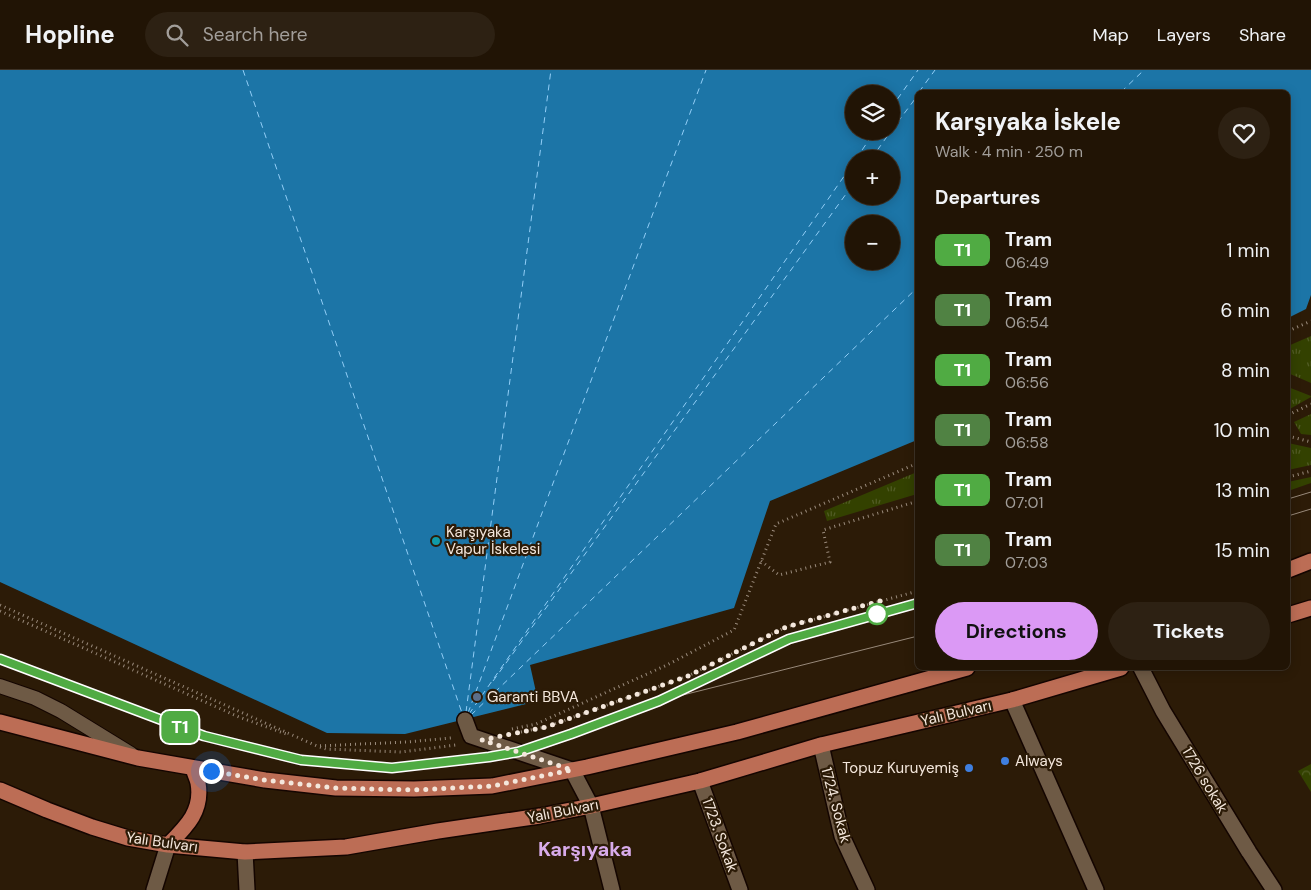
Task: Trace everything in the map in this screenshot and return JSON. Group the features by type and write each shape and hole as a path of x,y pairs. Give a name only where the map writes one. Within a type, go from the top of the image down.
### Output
{"main road":[{"path":"1290,569 1311,561"},
{"path":"1290,614 1311,608"},
{"path":"0,722 138,758 265,780 336,788 414,790 492,786 572,770 736,732 960,670"},
{"name":"Yalı Bulvarı","path":"0,790 92,827 128,838 168,845 245,852 346,847 540,816 700,781 821,745 1012,700 1114,670"},
{"path":"168,845 189,823 199,804 198,784 192,768"}],"street":[{"name":"1726 sokak","path":"1142,670 1163,711 1274,890"},
{"path":"1012,700 1096,890"},
{"path":"465,720 477,738 572,770 591,806 612,890"},
{"name":"1724. Sokak","path":"821,745 842,836 867,890"},
{"name":"1723. Sokak","path":"700,781 740,890"},
{"path":"154,890 168,845"},
{"path":"245,852 247,890"}],"lane":[{"path":"0,686 35,698 138,758"}],"path":[{"path":"1290,330 1311,321"},
{"path":"1290,415 1311,404"},
{"path":"1290,437 1311,442"},
{"path":"508,729 536,724 667,665 734,630 776,524 915,464"},
{"path":"1290,476 1311,471"},
{"path":"761,561 779,575 830,562 823,530 915,502"},
{"path":"0,605 317,746 477,738 546,727 688,676 786,627 915,592"},
{"path":"0,611 239,717 326,749 401,752 448,747 477,738"}],"green space":[{"path":"1311,336 1311,383 1290,374 1290,345"},
{"path":"1290,388 1311,397 1290,409"},
{"path":"1311,414 1311,435 1301,434 1294,422"},
{"path":"1290,443 1311,448 1311,465 1290,470"},
{"path":"915,473 915,495 827,521 824,511"},
{"path":"1311,477 1311,483 1290,490 1290,482"},
{"path":"1311,764 1311,792 1298,771"}],"water":[{"path":"0,70 1311,70 1311,295 1306,309 1290,317 1290,90 915,90 915,441 770,501 734,608 530,665 538,701 405,734 327,733 0,582"}],"ferry route":[{"path":"243,70 462,713"},
{"path":"466,712 551,70"},
{"path":"468,713 706,70"},
{"path":"900,95 918,70"},
{"path":"920,90 935,70"},
{"path":"1123,90 1144,70"},
{"path":"900,119 915,99"},
{"path":"862,150 869,140"},
{"path":"877,150 885,140"},
{"path":"469,714 845,175"},
{"path":"493,681 845,195"},
{"path":"471,715 915,290"}],"tram line":[{"path":"1290,498 1311,492"},
{"path":"1290,515 1311,509"},
{"path":"0,659 204,736 301,760 392,768 518,752 659,701 789,639 915,604"},
{"name":"T1","path":"0,659 204,736 301,760 392,768 518,752 659,701 789,639 915,604"},
{"path":"683,695 915,637"}],"place":[{"name":"Karşıyaka Vapur İskelesi","path":"436,541"},
{"name":"Garanti BBVA","path":"477,697"},
{"name":"Always","path":"1005,761"},
{"name":"Topuz Kuruyemiş","path":"969,768"}],"district":[{"name":"Karşıyaka","path":"585,849"}],"route":[{"path":"211,771 265,780 336,788 414,790 492,786 572,770 482,740 546,727 688,676 786,627 880,601 877,614"}]}
